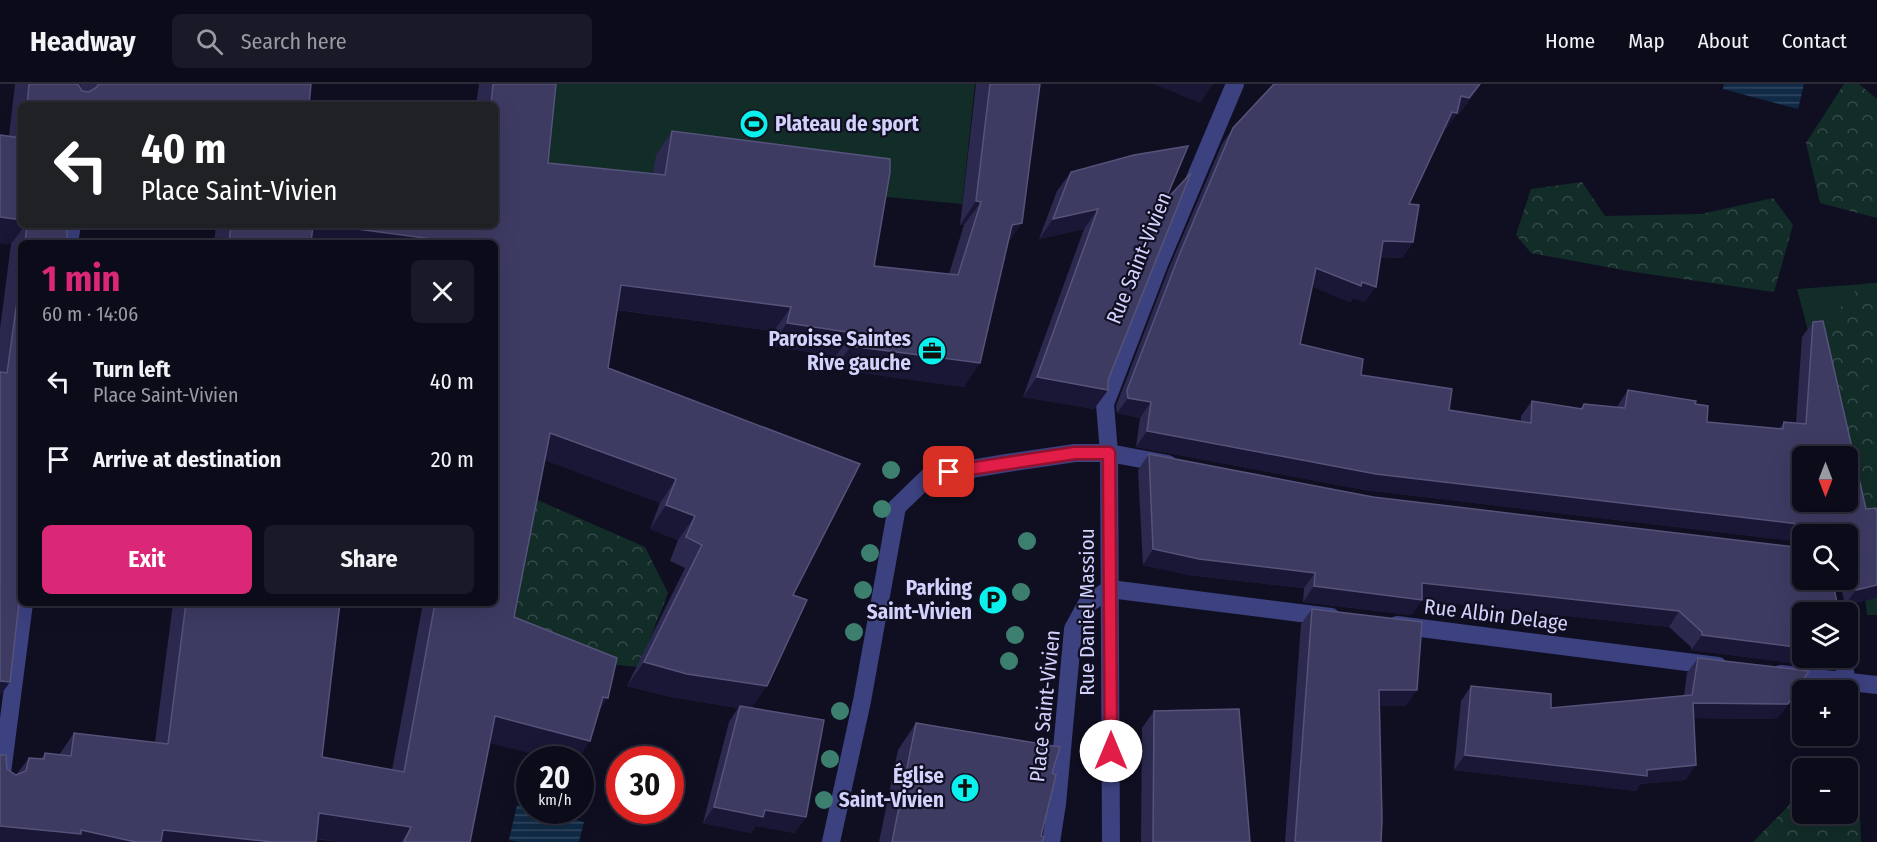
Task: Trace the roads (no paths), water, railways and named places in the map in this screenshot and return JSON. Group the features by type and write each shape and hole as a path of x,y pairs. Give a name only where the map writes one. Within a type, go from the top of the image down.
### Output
{"street":[{"name":"Rue Saint-Vivien","path":"1109,453 1105,404 1159,264 1235,84"},
{"path":"831,842 862,701 897,507 929,476 1075,453 1109,453 1190,468"},
{"name":"Rue Daniel Massiou","path":"1109,453 1111,842"},
{"path":"1110,590 1347,619"},
{"name":"Place Saint-Vivien","path":"1051,842 1057,804 1073,629 1086,605 1110,590"},
{"path":"0,788 24,606"},
{"name":"Rue Albin Delage","path":"1383,624 1740,668"},
{"path":"1763,671 1832,680"},
{"path":"1858,683 1877,685"}],"water":[{"path":"1724,84 1804,84 1798,109 1723,89"},
{"path":"516,809 516,824 584,824 579,842 509,840"}],"place":[{"name":"Plateau de sport","path":"754,124"},
{"name":"Paroisse Saintes Rive gauche","path":"932,351"},
{"name":"Parking Saint-Vivien","path":"993,600"},
{"name":"Église Saint-Vivien","path":"965,788"}]}
